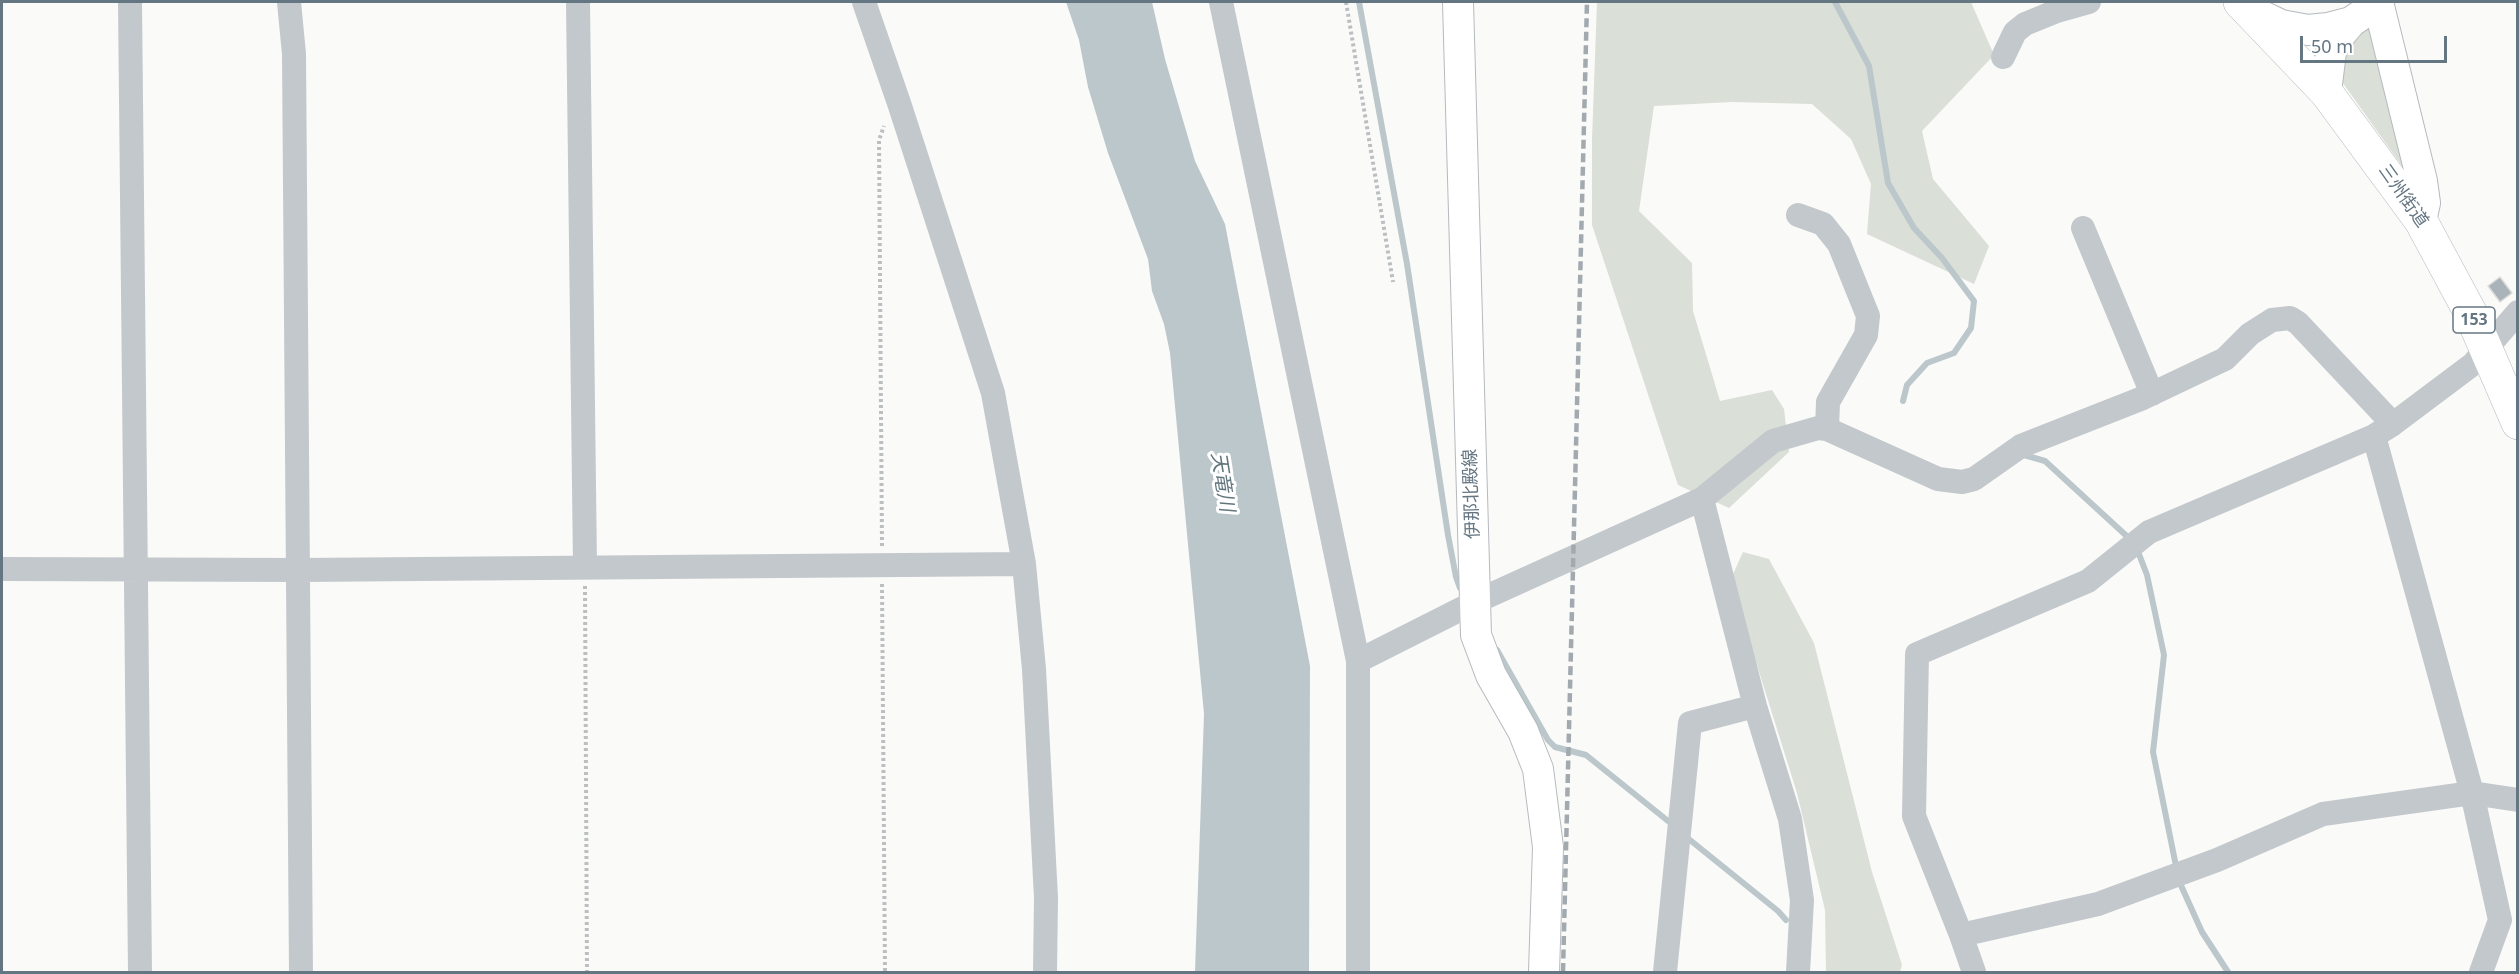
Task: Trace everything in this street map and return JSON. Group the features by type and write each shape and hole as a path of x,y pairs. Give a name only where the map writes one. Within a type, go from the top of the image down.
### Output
{"highway":[{"name":"三州街道","path":"2244,5 2326,92 2421,221 2455,279 2517,423"}],"main road":[{"name":"伊那北殿線","path":"1458,2 1476,635 1491,675 1523,731 1538,769 1548,847 1544,972"},
{"path":"2326,92 2331,52 2340,35 2350,22 2378,3 2422,181 2425,203 2421,221"},
{"path":"2244,5 2281,25 2308,30 2350,22"}],"street":[{"path":"130,2 140,972"},
{"path":"289,2 294,54 300,570 301,972"},
{"path":"578,2 585,566"},
{"path":"864,2 993,393 1024,564 1035,692 1046,898 1045,972"},
{"path":"1221,2 1358,662 1358,972"},
{"path":"2003,57 2015,32 2025,24 2089,2"},
{"path":"1798,215 1823,224 1839,244 1868,316 1866,335 1828,402 1827,429"},
{"path":"2083,228 2152,394"},
{"path":"1974,972 1914,816 1917,654 2088,581 2149,532 2384,430 2473,364 2517,312"},
{"path":"1358,662 1475,602 1702,499 1773,441 1818,428 1827,429 1938,479 1962,482 1974,479 2021,446 2152,394 2225,359 2250,334 2272,320 2290,318 2298,323 2350,376 2384,430 2472,793 2500,920 2481,972"},
{"path":"1702,499 1755,706 1790,819 1802,900 1798,972"},
{"path":"2,569 300,570 1024,564"},
{"path":"1665,972 1690,723 1755,706"},
{"path":"1961,935 2098,904 2176,876 2323,814 2472,793 2517,800"}],"path":[{"path":"1346,2 1393,282"},
{"path":"885,972 879,140 887,116 899,103"},
{"path":"585,566 586,972"}],"shaded area":[{"path":"1597,2 1971,2 1994,55 1922,131 1933,179 1989,246 1974,284 1867,234 1871,184 1851,139 1812,104 1732,102 1654,106 1639,211 1692,263 1693,311 1720,401 1772,390 1784,409 1789,452 1729,508 1678,485 1592,225 1592,140"},
{"path":"2366,26 2374,29 2407,173 2340,79 2341,52"},
{"path":"1743,552 1769,559 1814,643 1872,872 1902,965 1900,972 1826,972 1825,910 1797,793 1756,662 1720,603"}],"water":[{"name":"天竜川","path":"1066,2 1152,2 1165,59 1195,161 1225,224 1310,666 1309,972 1195,972 1204,714 1170,353 1164,324 1152,291 1148,259 1108,153 1088,87 1079,40"}],"building":[{"path":"2500,277 2512,293 2500,302 2488,286"}],"waterway":[{"path":"1359,2 1407,264 1448,535 1460,588"},
{"path":"1835,2 1869,66 1888,183 1914,228 1942,258 1974,301 1971,328 1954,353 1927,363 1907,385 1903,401"},
{"path":"2024,455 2045,461 2131,540"},
{"path":"2137,549 2147,575 2164,655 2153,752 2177,871"},
{"path":"1497,650 1548,740 1555,747 1586,755 1673,825"},
{"path":"1685,836 1778,911 1786,920"},
{"path":"2179,881 2202,932 2228,972"}],"railway":[{"path":"1563,972 1587,2"}]}
